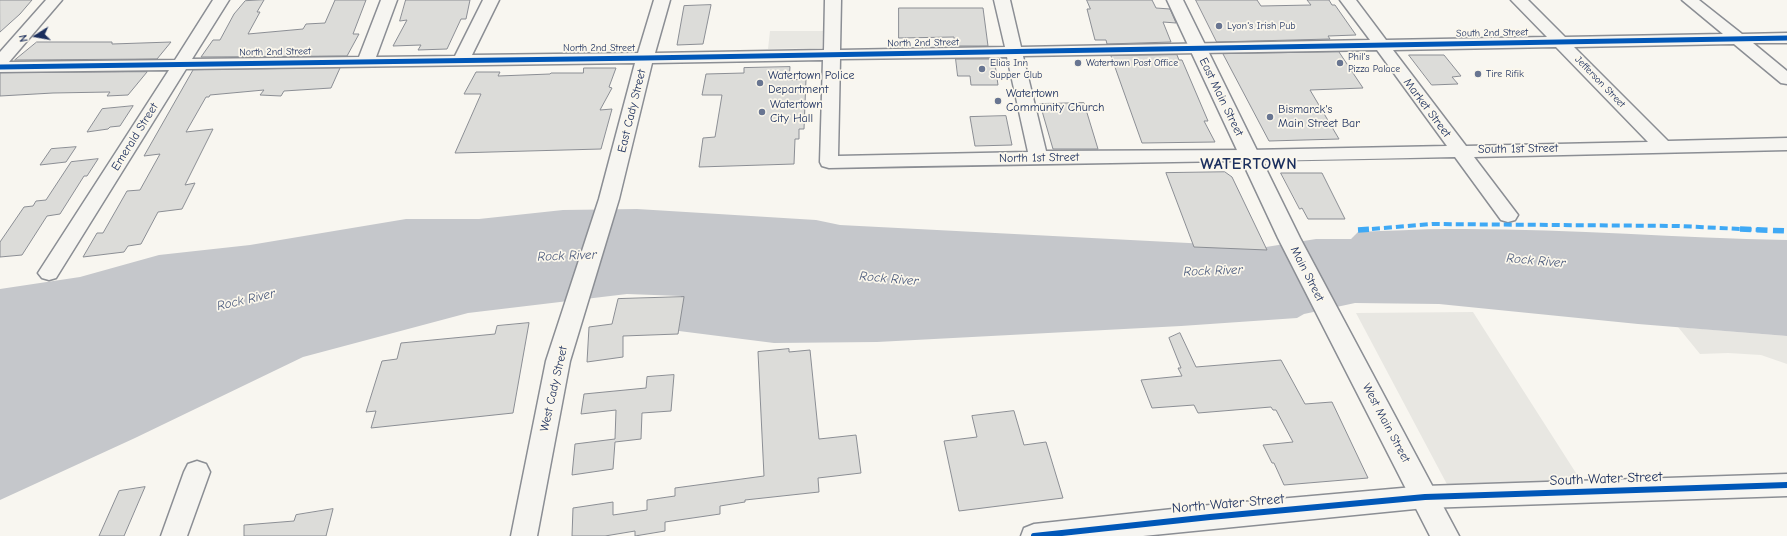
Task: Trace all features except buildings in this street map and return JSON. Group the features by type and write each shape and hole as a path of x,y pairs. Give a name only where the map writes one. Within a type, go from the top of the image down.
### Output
{"main road":[{"name":"East Main Street","path":"1175,0 1289,238"},
{"name":"Main Street","path":"1289,238 1326,310"},
{"name":"West Main Street","path":"1326,310 1445,536"}],"street":[{"path":"0,62 54,0"},
{"name":"Emerald Street","path":"49,273 221,0"},
{"path":"366,61 389,0"},
{"path":"462,59 491,0"},
{"name":"East Cady Street","path":"610,199 645,58 662,0"},
{"path":"832,55 833,0"},
{"path":"1002,0 1038,158"},
{"name":"Market Street","path":"1348,0 1508,215"},
{"name":"Jefferson Street","path":"1519,0 1664,146"},
{"path":"1690,0 1787,79"},
{"name":"South 2nd Street","path":"1198,48 1787,38"},
{"name":"North 2nd Street","path":"0,66 462,59 645,58 1198,48"},
{"name":"North 1st Street","path":"832,55 829,162 1249,156"},
{"name":"South 1st Street","path":"1249,156 1460,150 1787,144"},
{"name":"West Cady Street","path":"524,536 558,361 610,199"},
{"path":"174,536 197,472"},
{"name":"South Water Street","path":"1425,497 1787,485"},
{"name":"North Water Street","path":"1034,536 1210,517 1425,497"}],"shaded area":[{"path":"770,31 823,31 822,48 768,49"},
{"path":"1473,312 1583,484 1450,490 1356,313"},
{"path":"1678,327 1787,336 1787,364 1761,355 1728,353 1700,354"}],"water":[{"name":"Rock River","path":"637,209 816,220 840,225 1266,247 1316,239 1351,239 1358,232 1438,229 1534,230 1787,240 1787,336 1638,324 1439,304 1355,303 1304,314 1297,318 1181,326 877,342 774,343 679,331 681,296 627,294 468,313 303,357 135,438 0,500 0,289 80,277 159,255 250,245 406,219 479,219 563,210"}],"marked path":[{"path":"1358,230 1432,224 1679,226 1787,231"}],"cycle path":[{"path":"0,67 645,58 1787,38"},
{"path":"1034,536 1210,517 1425,497 1787,485"}],"place":[{"name":"Lyon's Irish Pub","path":"1219,26"},
{"name":"Watertown Post Office","path":"1078,63"},
{"name":"Phil's Pizza Palace","path":"1340,63"},
{"name":"Elias Inn Supper Club","path":"982,69"},
{"name":"Tire Rifik","path":"1478,74"},
{"name":"Watertown Police Department","path":"760,83"},
{"name":"Watertown Community Church","path":"998,101"},
{"name":"Watertown City Hall","path":"762,112"},
{"name":"Bismarck's Main Street Bar","path":"1270,117"}],"district":[{"name":"WATERTOWN","path":"1249,164"}]}
